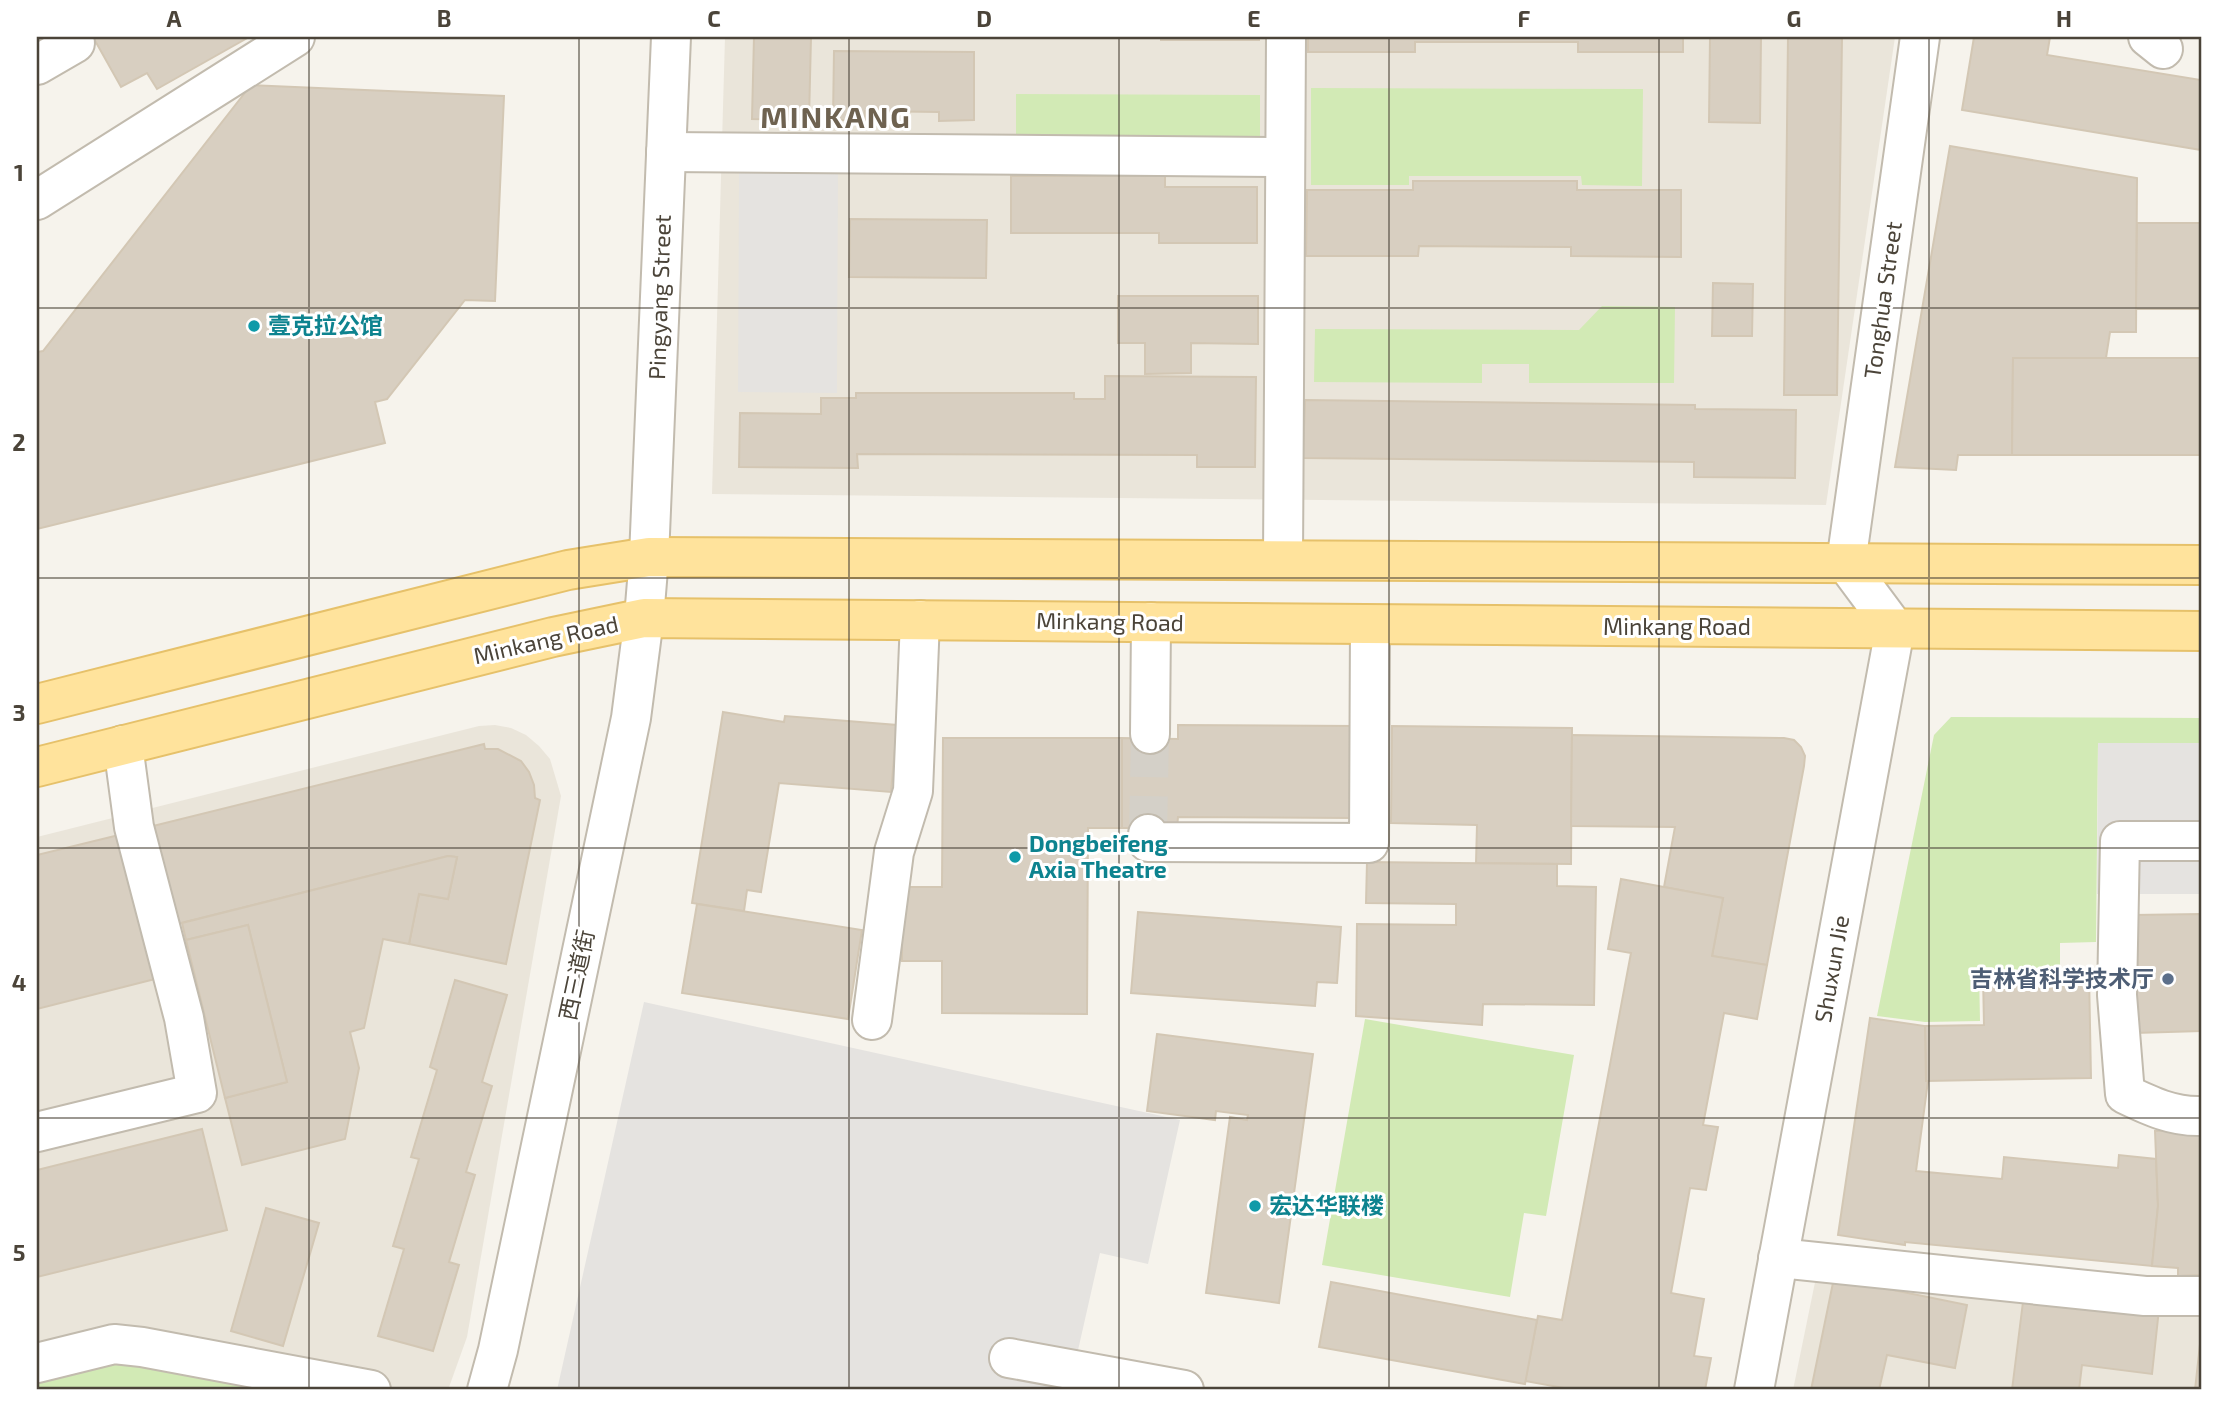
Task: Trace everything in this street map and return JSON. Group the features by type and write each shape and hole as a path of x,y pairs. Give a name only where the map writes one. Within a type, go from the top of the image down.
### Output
{"main road":[{"path":"37,704 568,570 649,557 2201,565"},
{"name":"Minkang Road","path":"37,767 553,637 645,618 2201,631"}],"street":[{"path":"37,200 295,37"},
{"name":"Pingyang Street","path":"649,557 671,37"},
{"path":"1283,560 1286,37"},
{"name":"Tonghua Street","path":"1846,563 1920,37"},
{"path":"37,65 75,43"},
{"path":"666,152 1286,157"},
{"name":"西三道街","path":"487,1390 498,1350 631,718 645,618 649,557"},
{"path":"1846,563 1895,629"},
{"path":"872,1020 894,852 913,791 920,620"},
{"path":"1150,734 1151,622"},
{"path":"1149,834 1148,842 1369,843 1370,625"},
{"name":"Shuxun Jie","path":"1754,1390 1895,629"},
{"path":"37,1132 197,1093 184,1018 134,827 123,745"},
{"path":"2201,841 2120,841 2117,995 2125,1094 2155,1109 2201,1116"},
{"path":"1778,1258 2145,1296 2201,1296"},
{"path":"37,1363 114,1344 371,1390"},
{"path":"1009,1358 1184,1390"}],"shaded area":[{"path":"725,37 1895,37 1826,505 712,494"},
{"path":"739,171 838,171 837,393 738,392"},
{"path":"495,725 526,735 539,746 550,759 561,796 467,1337 448,1390 37,1390 37,837 479,726"},
{"path":"2098,743 2201,743 2201,894 2097,894"},
{"path":"644,1002 1180,1120 1148,1264 1100,1253 1069,1390 557,1390"},
{"path":"1822,1248 2201,1289 2201,1390 1793,1390"}],"green space":[{"path":"1311,88 1643,89 1642,186 1582,185 1581,176 1409,176 1409,185 1311,185"},
{"path":"1016,94 1260,95 1260,142 1016,142"},
{"path":"1602,306 1675,307 1674,383 1529,383 1529,364 1482,364 1482,383 1314,382 1315,329 1579,330"},
{"path":"1951,717 2201,718 2201,743 2098,743 2096,942 2060,943 2060,969 1979,971 1980,1021 1925,1022 1877,1016 1934,735"},
{"path":"1365,1019 1574,1055 1546,1216 1524,1213 1510,1297 1322,1265"},
{"path":"109,1355 287,1390 37,1390 37,1373"}],"building":[{"path":"93,37 249,37 157,89 147,73 121,87"},
{"path":"754,37 811,37 809,120 752,119"},
{"path":"1161,37 1259,37 1259,40 1161,40"},
{"path":"1308,37 1683,37 1683,52 1578,52 1578,42 1415,42 1415,52 1308,52"},
{"path":"1710,37 1761,37 1760,123 1709,122"},
{"path":"1788,37 1842,37 1837,395 1784,395"},
{"path":"1974,37 2050,37 2047,55 2201,80 2201,150 1962,110"},
{"path":"834,51 974,52 974,120 939,121 939,112 865,111 865,120 833,120"},
{"name":"壹克拉公馆","path":"251,85 504,96 495,301 465,300 387,399 375,402 385,443 37,529 37,352 43,351"},
{"path":"1950,146 2137,178 2136,332 2110,332 2106,358 2013,358 2012,455 1958,455 1956,470 1895,467"},
{"path":"1011,176 1165,176 1165,187 1257,187 1257,243 1159,243 1159,233 1011,233"},
{"path":"1413,181 1577,181 1577,190 1681,190 1681,257 1571,256 1571,247 1419,246 1418,256 1306,256 1307,190 1413,190"},
{"path":"850,219 987,220 986,278 849,277"},
{"path":"2137,223 2201,223 2201,309 2136,309"},
{"path":"1713,283 1753,284 1752,336 1712,336"},
{"path":"1118,296 1258,296 1258,344 1191,343 1191,373 1145,374 1145,343 1118,343"},
{"path":"2013,358 2201,358 2201,455 2012,455"},
{"path":"1105,376 1256,377 1255,467 1197,467 1197,455 857,454 858,468 739,467 740,413 821,414 821,398 856,398 856,393 1074,393 1074,399 1105,399"},
{"path":"1305,400 1695,405 1695,409 1796,410 1795,478 1694,477 1694,462 1303,458"},
{"path":"723,712 784,722 785,716 897,725 891,792 779,783 761,892 747,890 744,911 692,903"},
{"path":"1178,725 1355,726 1354,818 1178,817 1177,828 1122,828 1122,738 1178,739"},
{"path":"1392,726 1572,728 1571,864 1476,863 1477,825 1391,823"},
{"path":"1572,735 1784,738 1794,740 1801,747 1805,756 1804,766 1767,965 1712,956 1723,898 1664,887 1675,827 1571,826"},
{"name":"Dongbeifeng Axia Theatre","path":"943,738 1122,738 1122,828 1088,828 1087,1014 942,1013 942,961 902,961 902,887 942,887"},
{"path":"484,744 485,749 498,749 521,761 534,785 535,798 540,800 506,964 409,944 419,894 448,899 457,857 448,856 169,926 145,828"},
{"path":"123,834 159,978 37,1009 37,855"},
{"path":"448,856 457,857 448,899 419,894 409,944 383,939 364,1028 350,1032 359,1068 345,1139 242,1165 225,1098 287,1082 248,925 186,940 182,923"},
{"path":"1367,862 1557,864 1557,886 1596,887 1594,1005 1483,1004 1482,1025 1356,1016 1357,924 1456,925 1456,904 1366,903"},
{"path":"1621,879 1723,898 1712,956 1767,965 1757,1019 1724,1013 1703,1125 1718,1127 1706,1190 1690,1188 1671,1293 1704,1299 1694,1356 1711,1358 1705,1390 1575,1390 1525,1381 1538,1316 1562,1320 1631,953 1608,949"},
{"path":"697,904 862,930 848,1019 682,993"},
{"path":"1138,912 1341,927 1337,983 1317,982 1315,1006 1131,993"},
{"name":"吉林省科学技术厅","path":"2200,914 2201,1031 2135,1033 2134,915"},
{"path":"248,925 287,1082 225,1098 186,940"},
{"path":"2089,973 2091,1078 1926,1081 1925,1026 1984,1025 1983,975"},
{"path":"455,980 507,995 482,1082 492,1086 466,1172 475,1175 449,1262 459,1265 433,1351 378,1336 404,1249 393,1246 419,1159 411,1157 437,1070 430,1067"},
{"path":"1870,1018 1925,1026 1928,1081 1916,1171 2002,1179 2004,1157 2118,1168 2119,1155 2156,1159 2158,1206 2152,1266 1905,1242 1905,1245 1838,1235"},
{"name":"宏达华联楼","path":"1157,1034 1313,1054 1279,1303 1206,1293 1230,1117 1247,1120 1248,1115 1216,1111 1215,1120 1147,1111"},
{"path":"202,1129 227,1230 37,1277 37,1170"},
{"path":"2201,1129 2201,1275 2178,1276 2178,1268 2152,1266 2158,1206 2155,1131"},
{"path":"266,1208 319,1223 283,1346 231,1331"},
{"path":"1834,1278 1967,1305 1955,1368 1887,1355 1879,1390 1811,1390"},
{"path":"1331,1282 1537,1320 1525,1384 1319,1347"},
{"path":"2024,1294 2159,1309 2152,1374 2082,1365 2079,1390 2012,1390"},
{"path":"2201,1335 2201,1390 2195,1390"}],"tunnel":[{"path":"1148,834 1150,734"}],"place":[{"name":"壹克拉公馆","path":"254,326"},
{"name":"Dongbeifeng Axia Theatre","path":"1015,857"},
{"name":"吉林省科学技术厅","path":"2168,979"},
{"name":"宏达华联楼","path":"1255,1206"}],"district":[{"name":"MINKANG","path":"836,118"}]}
